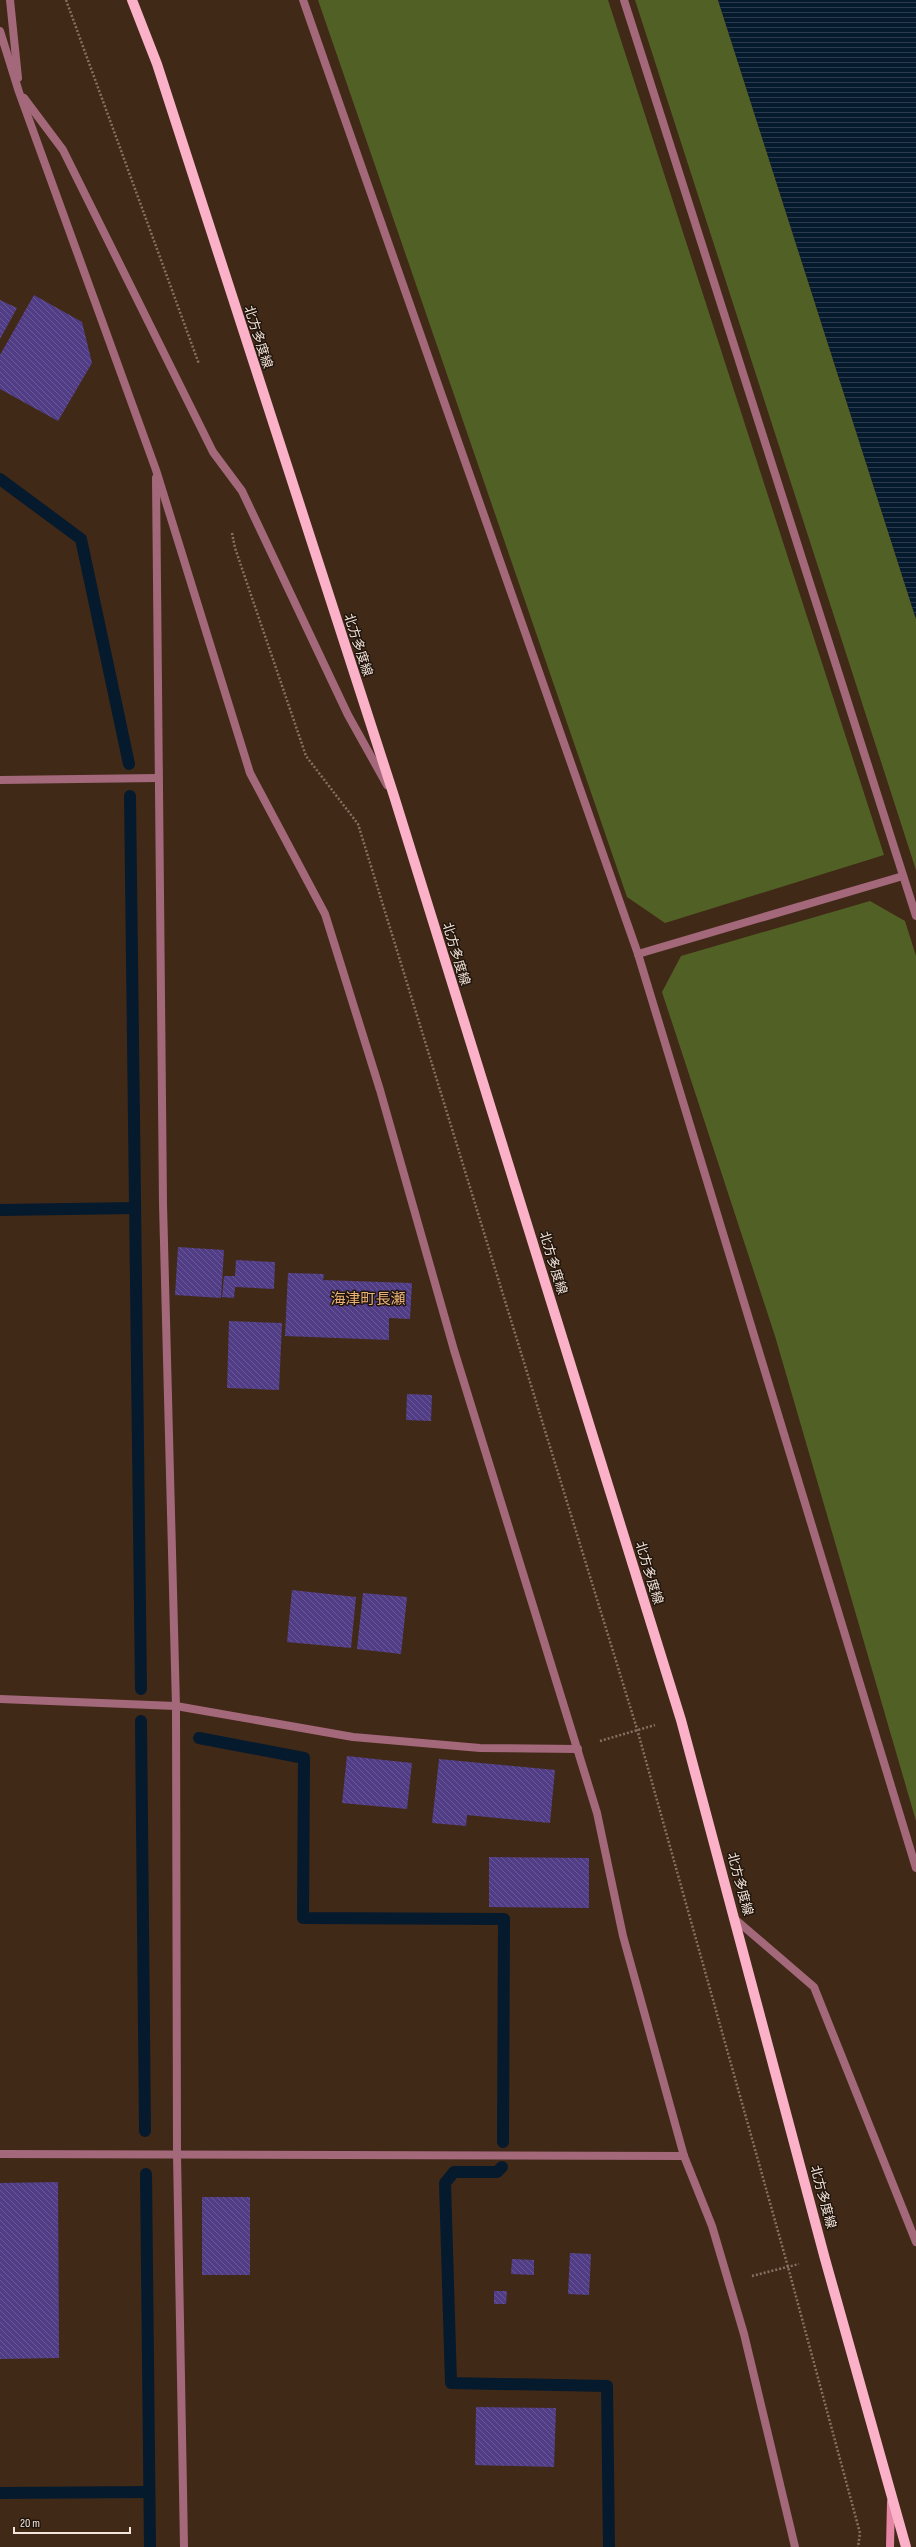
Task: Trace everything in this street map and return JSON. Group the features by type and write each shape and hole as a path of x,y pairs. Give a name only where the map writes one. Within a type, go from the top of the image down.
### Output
{"main road":[{"name":"北方多度線","path":"132,0 159,72 394,796 681,1720 736,1920 825,2259 892,2491 906,2547"},
{"path":"890,2547 892,2491"}],"street":[{"path":"10,0 20,92 63,150 213,452 242,492 348,715 394,796"},
{"path":"303,0 638,954 916,1868"},
{"path":"624,0 916,916"},
{"path":"0,31 20,92 156,470 250,773 325,914 380,1090 454,1350 597,1813 623,1936 684,2156 712,2226 744,2334 795,2547"},
{"path":"156,470 163,1204 176,1706 177,2154 184,2547"},
{"path":"0,780 158,778"},
{"path":"638,954 903,876"},
{"path":"0,1699 176,1706 353,1737 480,1748 578,1749"},
{"path":"736,1920 814,1987 916,2242"},
{"path":"0,2154 684,2156"}],"path":[{"path":"66,0 202,370"},
{"path":"232,532 235,548 306,756 358,824 637,1729 788,2267 860,2533 858,2547"},
{"path":"578,1749 637,1729 681,1720"},
{"path":"728,2282 825,2259"}],"green space":[{"path":"318,0 608,0 884,855 665,923 627,897"},
{"path":"635,0 718,0 916,619 916,870"},
{"path":"870,901 905,921 916,956 916,1821 775,1336 662,992 681,956"}],"water":[{"path":"718,0 916,0 916,619"}],"building":[{"path":"34,295 82,322 92,363 58,421 0,389 0,355"},
{"path":"0,300 17,308 0,339"},
{"path":"178,1247 224,1250 221,1298 175,1295"},
{"path":"236,1260 275,1262 274,1289 235,1287 234,1298 222,1297 224,1276 235,1276"},
{"path":"288,1273 324,1274 323,1280 412,1283 410,1319 389,1318 389,1340 285,1336"},
{"path":"229,1321 282,1323 279,1390 227,1388"},
{"path":"407,1394 432,1395 431,1421 406,1420"},
{"path":"292,1590 356,1597 351,1648 287,1642"},
{"path":"363,1593 407,1597 401,1654 357,1649"},
{"path":"347,1756 412,1763 407,1809 342,1803"},
{"path":"439,1759 555,1770 550,1823 467,1815 466,1826 432,1823"},
{"path":"489,1857 589,1858 589,1908 489,1907"},
{"path":"58,2182 59,2358 0,2359 0,2183"},
{"path":"202,2197 250,2197 250,2275 202,2275"},
{"path":"570,2253 591,2254 589,2295 568,2294"},
{"path":"512,2259 534,2260 534,2275 511,2274"},
{"path":"494,2291 507,2291 506,2304 494,2304"},
{"path":"476,2407 556,2408 554,2467 475,2465"}],"waterway":[{"path":"0,479 81,539 129,764"},
{"path":"130,796 141,1689"},
{"path":"0,1210 135,1208"},
{"path":"141,1721 145,2131"},
{"path":"199,1738 304,1758 303,1918 504,1919 503,2142"},
{"path":"502,2167 497,2172 454,2172 445,2183 451,2383 607,2386 609,2547"},
{"path":"146,2174 150,2547"},
{"path":"0,2493 149,2492"}],"district":[{"name":"海津町長瀬","path":"368,1299"}]}
